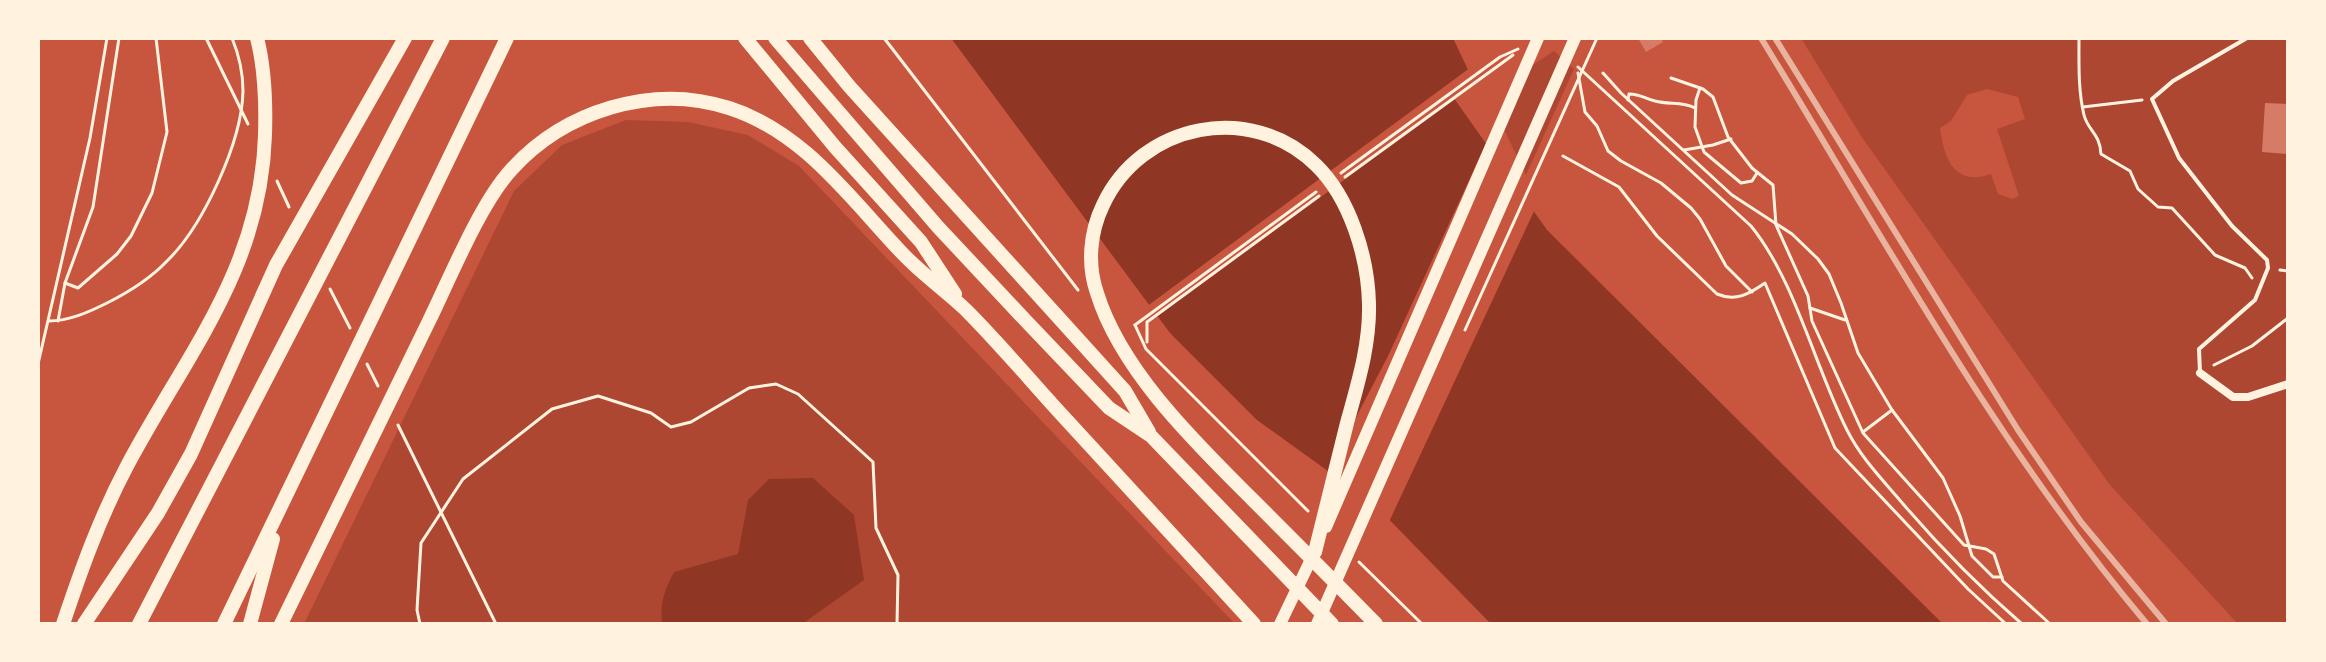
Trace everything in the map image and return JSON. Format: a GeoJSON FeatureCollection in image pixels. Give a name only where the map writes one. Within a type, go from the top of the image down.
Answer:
{"type":"FeatureCollection","features":[{"type":"Feature","properties":{"kind":"highway"},"geometry":{"type":"LineString","coordinates":[[63,624],[108,503],[222,300],[252,227],[263,176],[266,119],[263,69],[257,38]]}},
{"type":"Feature","properties":{"kind":"highway"},"geometry":{"type":"LineString","coordinates":[[84,624],[158,513],[191,454],[276,265],[405,38]]}},
{"type":"Feature","properties":{"kind":"highway"},"geometry":{"type":"LineString","coordinates":[[139,624],[443,38]]}},
{"type":"Feature","properties":{"kind":"highway"},"geometry":{"type":"LineString","coordinates":[[224,624],[507,38]]}},
{"type":"Feature","properties":{"kind":"highway"},"geometry":{"type":"LineString","coordinates":[[745,38],[835,147],[921,242],[965,309]]}},
{"type":"Feature","properties":{"kind":"highway"},"geometry":{"type":"LineString","coordinates":[[775,38],[938,227],[1037,333],[1109,408],[1151,436],[1332,624]]}},
{"type":"Feature","properties":{"kind":"highway"},"geometry":{"type":"LineString","coordinates":[[810,38],[849,86],[1125,391],[1151,436]]}},
{"type":"Feature","properties":{"kind":"highway"},"geometry":{"type":"LineString","coordinates":[[281,624],[491,199],[508,173],[531,150],[558,130],[622,104],[659,99],[696,100],[730,108],[760,121],[816,161],[906,258],[965,309],[1254,624]]}},
{"type":"Feature","properties":{"kind":"highway"},"geometry":{"type":"LineString","coordinates":[[1315,552],[1362,366],[1369,323],[1367,280],[1349,218],[1331,183],[1305,155],[1274,137],[1244,129],[1212,128],[1178,134],[1135,160],[1105,200],[1095,225],[1092,264],[1097,294],[1130,358],[1178,425],[1376,624]]}},
{"type":"Feature","properties":{"kind":"highway"},"geometry":{"type":"LineString","coordinates":[[250,624],[282,507]]}},
{"type":"Feature","properties":{"kind":"main road"},"geometry":{"type":"LineString","coordinates":[[1280,624],[1315,552],[1538,38]]}},
{"type":"Feature","properties":{"kind":"main road"},"geometry":{"type":"LineString","coordinates":[[1317,624],[1575,38]]}},
{"type":"Feature","properties":{"kind":"street"},"geometry":{"type":"LineString","coordinates":[[2200,373],[2233,397],[2248,397],[2288,384]]}},
{"type":"Feature","properties":{"kind":"lane"},"geometry":{"type":"LineString","coordinates":[[2200,373],[2199,349],[2255,300],[2268,268],[2267,260],[2232,226],[2179,158],[2152,99],[2173,81],[2247,38]]}},
{"type":"Feature","properties":{"kind":"path"},"geometry":{"type":"LineString","coordinates":[[38,364],[90,138],[107,38]]}},
{"type":"Feature","properties":{"kind":"path"},"geometry":{"type":"LineString","coordinates":[[58,321],[65,283],[93,207],[119,38]]}},
{"type":"Feature","properties":{"kind":"path"},"geometry":{"type":"LineString","coordinates":[[65,283],[78,288],[117,254],[131,236],[152,193],[167,132],[156,38]]}},
{"type":"Feature","properties":{"kind":"path"},"geometry":{"type":"LineString","coordinates":[[49,321],[88,312],[133,289],[168,260],[192,231],[212,193],[240,117],[242,74],[232,38]]}},
{"type":"Feature","properties":{"kind":"path"},"geometry":{"type":"LineString","coordinates":[[884,38],[1087,300]]}},
{"type":"Feature","properties":{"kind":"path"},"geometry":{"type":"LineString","coordinates":[[2079,38],[2084,119],[2100,140],[2101,154],[2130,171],[2138,189],[2158,207],[2172,208],[2215,255],[2245,268],[2259,288]]}},
{"type":"Feature","properties":{"kind":"path"},"geometry":{"type":"LineString","coordinates":[[1342,179],[1521,50],[1500,57]]}},
{"type":"Feature","properties":{"kind":"path"},"geometry":{"type":"LineString","coordinates":[[1569,61],[1577,71],[1588,119],[1597,126],[1608,151],[1661,183],[1691,208],[1726,266],[1752,292]]}},
{"type":"Feature","properties":{"kind":"path"},"geometry":{"type":"LineString","coordinates":[[1576,64],[1751,226],[1777,266],[1839,414],[1862,455],[1950,557],[2022,624]]}},
{"type":"Feature","properties":{"kind":"path"},"geometry":{"type":"LineString","coordinates":[[1603,73],[1628,100],[1732,195],[1792,234],[1818,259],[1829,274],[1858,353],[1892,410],[1943,478],[1975,560],[1993,577],[2002,577]]}},
{"type":"Feature","properties":{"kind":"path"},"geometry":{"type":"LineString","coordinates":[[1671,78],[1700,88],[1713,97],[1731,139],[1752,168],[1773,185],[1776,225],[1810,308],[1812,321],[1863,433],[1956,538],[1964,545],[1986,549],[1994,554],[2002,577],[2050,624]]}},
{"type":"Feature","properties":{"kind":"path"},"geometry":{"type":"LineString","coordinates":[[1700,88],[1695,108],[1695,127],[1702,148],[1713,163],[1727,169],[1741,183],[1752,181],[1758,172]]}},
{"type":"Feature","properties":{"kind":"path"},"geometry":{"type":"LineString","coordinates":[[1628,100],[1629,94],[1643,95],[1650,100],[1686,103],[1695,108]]}},
{"type":"Feature","properties":{"kind":"path"},"geometry":{"type":"LineString","coordinates":[[2083,107],[2152,99]]}},
{"type":"Feature","properties":{"kind":"path"},"geometry":{"type":"LineString","coordinates":[[1683,150],[1731,139]]}},
{"type":"Feature","properties":{"kind":"path"},"geometry":{"type":"LineString","coordinates":[[1563,156],[1619,187],[1657,236],[1717,294],[1736,298],[1765,283],[1835,448],[1968,589],[2006,624]]}},
{"type":"Feature","properties":{"kind":"path"},"geometry":{"type":"LineString","coordinates":[[1147,342],[1147,322],[1330,188]]}},
{"type":"Feature","properties":{"kind":"path"},"geometry":{"type":"LineString","coordinates":[[1810,308],[1847,320]]}},
{"type":"Feature","properties":{"kind":"path"},"geometry":{"type":"LineString","coordinates":[[2200,373],[2252,346],[2288,318]]}},
{"type":"Feature","properties":{"kind":"path"},"geometry":{"type":"LineString","coordinates":[[1123,322],[1135,325],[1146,349],[1311,514]]}},
{"type":"Feature","properties":{"kind":"path"},"geometry":{"type":"LineString","coordinates":[[420,624],[417,610],[421,543],[463,479],[552,409],[598,396],[651,413],[671,427],[691,422],[749,388],[776,384],[798,394],[873,462],[876,528],[898,575],[897,624]]}},
{"type":"Feature","properties":{"kind":"path"},"geometry":{"type":"LineString","coordinates":[[1863,433],[1892,410]]}},
{"type":"Feature","properties":{"kind":"path"},"geometry":{"type":"LineString","coordinates":[[1355,558],[1422,624]]}},
{"type":"Feature","properties":{"kind":"shaded area"},"geometry":{"type":"Polygon","coordinates":[[[951,38],[1453,38],[1470,74],[1451,94],[1547,230],[1943,624],[1491,624],[1375,505],[1257,420],[1170,333],[951,38]]]}},
{"type":"Feature","properties":{"kind":"shaded area"},"geometry":{"type":"Polygon","coordinates":[[[1801,38],[2288,38],[2288,624],[2238,624],[2110,485],[1861,136],[1801,38]],[[1987,89],[1967,95],[1951,121],[1940,128],[1944,150],[1953,167],[1968,177],[1991,174],[1998,194],[2012,199],[2019,196],[1997,129],[2025,119],[2018,97],[1987,89]]]}},
{"type":"Feature","properties":{"kind":"shaded area"},"geometry":{"type":"Polygon","coordinates":[[[1554,51],[1574,69],[1526,175],[1498,117],[1531,66],[1554,51]]]}},
{"type":"Feature","properties":{"kind":"shaded area"},"geometry":{"type":"Polygon","coordinates":[[[626,120],[688,122],[748,135],[799,166],[1235,624],[304,624],[514,191],[562,145],[626,120]]]}},
{"type":"Feature","properties":{"kind":"shaded area"},"geometry":{"type":"Polygon","coordinates":[[[813,478],[854,515],[864,580],[802,624],[662,624],[664,597],[674,572],[738,554],[748,500],[769,479],[813,478]]]}},
{"type":"Feature","properties":{"kind":"pier"},"geometry":{"type":"Polygon","coordinates":[[[1471,67],[1474,76],[1456,94],[1458,97],[1155,318],[1146,307],[1471,67]]]}},
{"type":"Feature","properties":{"kind":"pier"},"geometry":{"type":"Polygon","coordinates":[[[1488,139],[1536,207],[1388,524],[1372,508],[1326,475],[1388,356],[1488,139]]]}},
{"type":"Feature","properties":{"kind":"building"},"geometry":{"type":"Polygon","coordinates":[[[1638,38],[1661,38],[1663,42],[1646,52],[1638,38]]]}},
{"type":"Feature","properties":{"kind":"building"},"geometry":{"type":"Polygon","coordinates":[[[2265,103],[2288,104],[2287,154],[2262,152],[2265,103]]]}},
{"type":"Feature","properties":{"kind":"railway"},"geometry":{"type":"LineString","coordinates":[[1761,38],[1897,264],[1991,412],[2092,556],[2147,624]]}},
{"type":"Feature","properties":{"kind":"railway"},"geometry":{"type":"LineString","coordinates":[[1775,38],[2018,430],[2081,522],[2166,624]]}}]}
